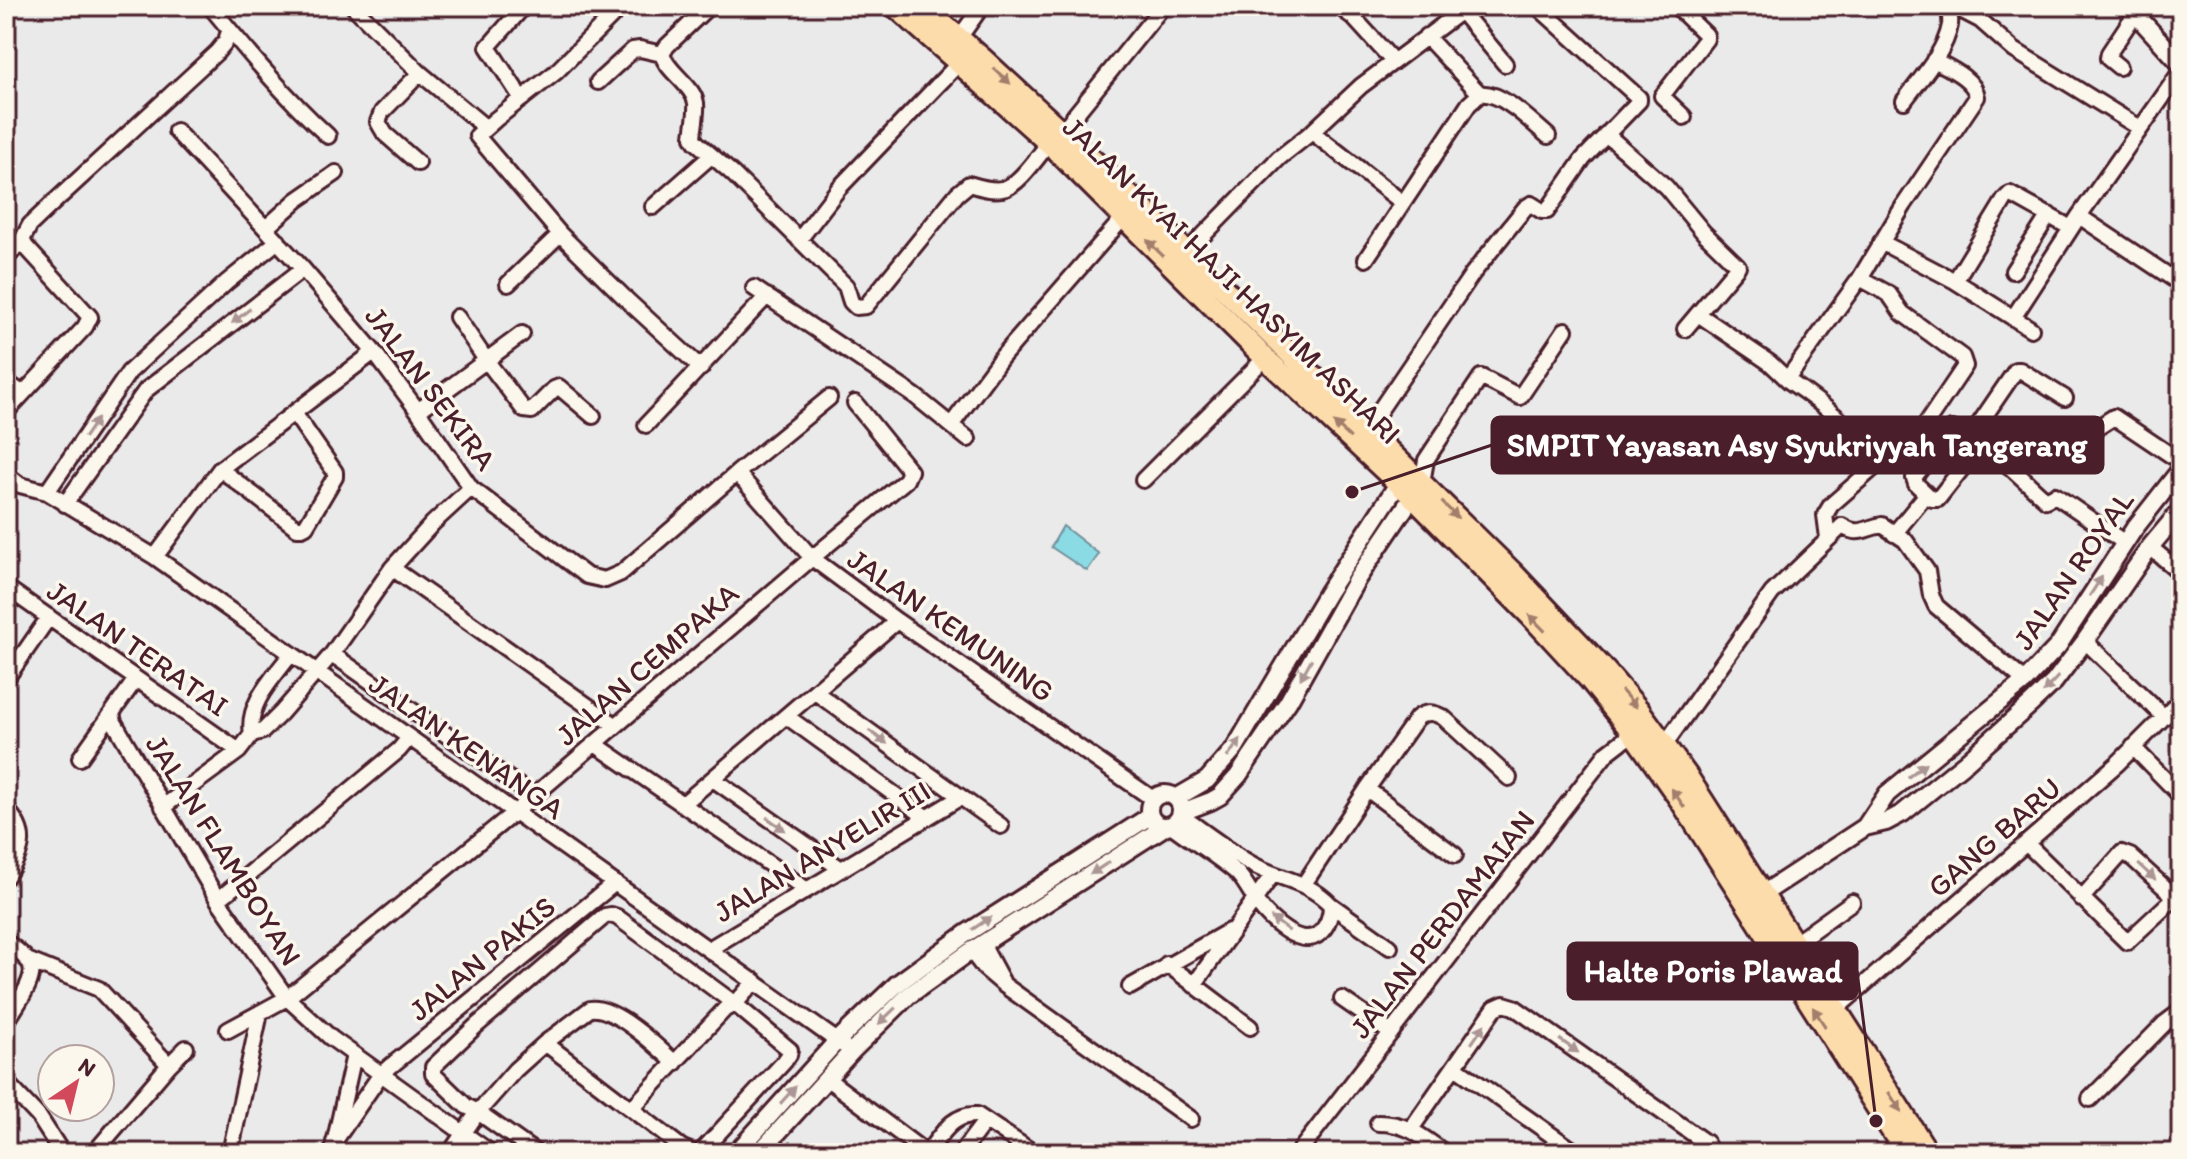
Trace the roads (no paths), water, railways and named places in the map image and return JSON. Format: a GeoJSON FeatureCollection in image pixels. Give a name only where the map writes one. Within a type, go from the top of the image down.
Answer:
{"type":"FeatureCollection","features":[{"type":"Feature","properties":{"kind":"main road","name":"JALAN KYAI HAJI HASYIM ASHARI"},"geometry":{"type":"LineString","coordinates":[[895,6],[955,51],[1186,253],[1367,429],[1413,479],[1590,680],[1756,899],[1795,943],[1836,1009],[1905,1147]]}},
{"type":"Feature","properties":{"kind":"main road","name":"JALAN KYAI HAJI HASYIM ASHARI"},"geometry":{"type":"LineString","coordinates":[[922,6],[955,51]]}},
{"type":"Feature","properties":{"kind":"main road","name":"JALAN KYAI HAJI HASYIM ASHARI"},"geometry":{"type":"LineString","coordinates":[[1055,137],[1124,217],[1265,358],[1413,479],[1545,606],[1601,666],[1665,744],[1905,1147],[1928,1153]]}},
{"type":"Feature","properties":{"kind":"street"},"geometry":{"type":"LineString","coordinates":[[210,6],[309,120],[328,136]]}},
{"type":"Feature","properties":{"kind":"street"},"geometry":{"type":"LineString","coordinates":[[353,6],[420,73],[486,128]]}},
{"type":"Feature","properties":{"kind":"street"},"geometry":{"type":"LineString","coordinates":[[522,99],[488,47],[524,6]]}},
{"type":"Feature","properties":{"kind":"street"},"geometry":{"type":"LineString","coordinates":[[622,6],[556,72],[486,128],[478,138],[560,234],[701,368]]}},
{"type":"Feature","properties":{"kind":"street"},"geometry":{"type":"LineString","coordinates":[[662,54],[709,6]]}},
{"type":"Feature","properties":{"kind":"street"},"geometry":{"type":"LineString","coordinates":[[799,240],[955,51],[982,6]]}},
{"type":"Feature","properties":{"kind":"street"},"geometry":{"type":"LineString","coordinates":[[662,54],[665,63],[696,102],[693,137],[846,286],[856,307],[866,306],[957,194],[969,184],[991,189],[1008,187],[1020,177],[1163,6]]}},
{"type":"Feature","properties":{"kind":"street"},"geometry":{"type":"LineString","coordinates":[[1338,6],[1353,17],[1393,61]]}},
{"type":"Feature","properties":{"kind":"street"},"geometry":{"type":"LineString","coordinates":[[1367,429],[1473,273],[1525,208],[1531,204],[1547,211],[1583,159],[1637,106],[1639,98],[1537,6]]}},
{"type":"Feature","properties":{"kind":"street"},"geometry":{"type":"LineString","coordinates":[[1676,6],[1706,35],[1662,96],[1684,117]]}},
{"type":"Feature","properties":{"kind":"street"},"geometry":{"type":"LineString","coordinates":[[1904,101],[1934,60],[1950,25],[1951,6],[1980,20],[2014,50],[2140,128]]}},
{"type":"Feature","properties":{"kind":"street"},"geometry":{"type":"LineString","coordinates":[[1186,253],[1279,158],[1361,86],[1464,8],[1505,64]]}},
{"type":"Feature","properties":{"kind":"street"},"geometry":{"type":"LineString","coordinates":[[2119,67],[2108,56],[2132,10],[2181,64]]}},
{"type":"Feature","properties":{"kind":"street"},"geometry":{"type":"LineString","coordinates":[[6,252],[10,254],[30,225],[217,52],[229,31]]}},
{"type":"Feature","properties":{"kind":"street"},"geometry":{"type":"LineString","coordinates":[[1426,36],[1480,94]]}},
{"type":"Feature","properties":{"kind":"street"},"geometry":{"type":"LineString","coordinates":[[598,82],[633,50],[662,54]]}},
{"type":"Feature","properties":{"kind":"street"},"geometry":{"type":"LineString","coordinates":[[1788,380],[1860,278],[1904,205],[1977,97],[1974,86],[1934,60]]}},
{"type":"Feature","properties":{"kind":"street"},"geometry":{"type":"LineString","coordinates":[[2013,318],[2075,222],[2181,71]]}},
{"type":"Feature","properties":{"kind":"street"},"geometry":{"type":"LineString","coordinates":[[418,163],[385,134],[378,122],[382,112],[420,73]]}},
{"type":"Feature","properties":{"kind":"street"},"geometry":{"type":"LineString","coordinates":[[1366,259],[1469,104],[1480,94],[1492,94],[1503,99],[1548,136]]}},
{"type":"Feature","properties":{"kind":"street","name":"JALAN SEKIRA"},"geometry":{"type":"LineString","coordinates":[[176,131],[278,241],[374,352],[471,488],[587,576],[605,580],[621,573],[829,398]]}},
{"type":"Feature","properties":{"kind":"street"},"geometry":{"type":"LineString","coordinates":[[1312,132],[1403,203]]}},
{"type":"Feature","properties":{"kind":"street"},"geometry":{"type":"LineString","coordinates":[[1606,134],[1666,187],[1704,233],[1738,265],[1685,329]]}},
{"type":"Feature","properties":{"kind":"street"},"geometry":{"type":"LineString","coordinates":[[653,207],[711,156]]}},
{"type":"Feature","properties":{"kind":"street"},"geometry":{"type":"LineString","coordinates":[[266,228],[297,200],[336,173]]}},
{"type":"Feature","properties":{"kind":"street"},"geometry":{"type":"LineString","coordinates":[[1955,281],[2012,194],[2049,215],[2075,222],[2181,284]]}},
{"type":"Feature","properties":{"kind":"street"},"geometry":{"type":"LineString","coordinates":[[2013,271],[2049,215]]}},
{"type":"Feature","properties":{"kind":"street"},"geometry":{"type":"LineString","coordinates":[[952,424],[1001,358],[1124,217]]}},
{"type":"Feature","properties":{"kind":"street"},"geometry":{"type":"LineString","coordinates":[[508,284],[560,234]]}},
{"type":"Feature","properties":{"kind":"street"},"geometry":{"type":"LineString","coordinates":[[6,412],[85,327],[90,317],[22,240]]}},
{"type":"Feature","properties":{"kind":"street"},"geometry":{"type":"LineString","coordinates":[[47,492],[129,372],[227,282],[278,241]]}},
{"type":"Feature","properties":{"kind":"street"},"geometry":{"type":"LineString","coordinates":[[1881,242],[1955,281],[2031,329]]}},
{"type":"Feature","properties":{"kind":"street"},"geometry":{"type":"LineString","coordinates":[[65,504],[146,390],[303,269]]}},
{"type":"Feature","properties":{"kind":"street"},"geometry":{"type":"LineString","coordinates":[[1828,538],[1825,515],[1831,505],[1890,455],[1901,461],[1965,366],[1962,357],[1902,313],[1889,294],[1860,278]]}},
{"type":"Feature","properties":{"kind":"street"},"geometry":{"type":"LineString","coordinates":[[646,425],[701,368],[760,292],[915,396],[968,439]]}},
{"type":"Feature","properties":{"kind":"street"},"geometry":{"type":"LineString","coordinates":[[1698,314],[1770,363],[1825,406],[1866,445],[1878,464]]}},
{"type":"Feature","properties":{"kind":"street"},"geometry":{"type":"LineString","coordinates":[[457,317],[486,360],[527,411],[532,411],[559,387],[593,416]]}},
{"type":"Feature","properties":{"kind":"street"},"geometry":{"type":"LineString","coordinates":[[759,1153],[826,1078],[908,996],[1175,816],[1235,748],[1327,593],[1413,479],[1481,377],[1520,397],[1565,330]]}},
{"type":"Feature","properties":{"kind":"street"},"geometry":{"type":"LineString","coordinates":[[418,411],[522,334]]}},
{"type":"Feature","properties":{"kind":"street"},"geometry":{"type":"LineString","coordinates":[[155,557],[220,469],[374,352]]}},
{"type":"Feature","properties":{"kind":"street"},"geometry":{"type":"LineString","coordinates":[[1143,480],[1265,358]]}},
{"type":"Feature","properties":{"kind":"street"},"geometry":{"type":"LineString","coordinates":[[2065,398],[2016,370],[1976,440],[1941,497],[1936,500],[1926,495],[1914,481],[1952,429],[1976,440],[2046,500],[2055,495],[2125,543]]}},
{"type":"Feature","properties":{"kind":"street"},"geometry":{"type":"LineString","coordinates":[[129,372],[146,390]]}},
{"type":"Feature","properties":{"kind":"street"},"geometry":{"type":"LineString","coordinates":[[6,382],[22,393]]}},
{"type":"Feature","properties":{"kind":"street","name":"JALAN CEMPAKA"},"geometry":{"type":"LineString","coordinates":[[228,1030],[287,998],[515,812],[906,480],[910,474],[855,403]]}},
{"type":"Feature","properties":{"kind":"street"},"geometry":{"type":"LineString","coordinates":[[220,469],[297,528],[306,526],[335,472],[294,413]]}},
{"type":"Feature","properties":{"kind":"street"},"geometry":{"type":"LineString","coordinates":[[2092,431],[2114,417],[2181,462]]}},
{"type":"Feature","properties":{"kind":"street","name":"JALAN ROYAL"},"geometry":{"type":"LineString","coordinates":[[1865,827],[1887,794],[2025,681],[2058,646],[2125,543],[2181,469]]}},
{"type":"Feature","properties":{"kind":"street","name":"JALAN KEMUNING"},"geometry":{"type":"LineString","coordinates":[[737,473],[812,558],[1151,808]]}},
{"type":"Feature","properties":{"kind":"street","name":"JALAN KENANGA"},"geometry":{"type":"LineString","coordinates":[[6,474],[20,485],[47,492],[155,557],[852,1051]]}},
{"type":"Feature","properties":{"kind":"street"},"geometry":{"type":"LineString","coordinates":[[1151,808],[1156,824],[1220,796],[1238,776],[1288,702],[1413,479]]}},
{"type":"Feature","properties":{"kind":"street"},"geometry":{"type":"LineString","coordinates":[[163,807],[239,751],[252,734],[263,731],[318,672],[392,568],[433,523],[471,488]]}},
{"type":"Feature","properties":{"kind":"street"},"geometry":{"type":"LineString","coordinates":[[1894,534],[1926,495]]}},
{"type":"Feature","properties":{"kind":"street","name":"JALAN ROYAL"},"geometry":{"type":"LineString","coordinates":[[1756,899],[1865,827],[1886,822],[1903,813],[1966,762],[2054,682],[2150,547],[2181,510]]}},
{"type":"Feature","properties":{"kind":"street"},"geometry":{"type":"LineString","coordinates":[[1665,744],[1772,593],[1842,526],[1855,533],[1882,525],[1905,540],[1927,571],[1936,606],[2025,681]]}},
{"type":"Feature","properties":{"kind":"street"},"geometry":{"type":"LineString","coordinates":[[2150,547],[2181,573]]}},
{"type":"Feature","properties":{"kind":"street"},"geometry":{"type":"LineString","coordinates":[[392,568],[615,725]]}},
{"type":"Feature","properties":{"kind":"street","name":"JALAN TERATAI"},"geometry":{"type":"LineString","coordinates":[[7,588],[239,751]]}},
{"type":"Feature","properties":{"kind":"street"},"geometry":{"type":"LineString","coordinates":[[1327,593],[1344,601]]}},
{"type":"Feature","properties":{"kind":"street"},"geometry":{"type":"LineString","coordinates":[[6,679],[49,617]]}},
{"type":"Feature","properties":{"kind":"street"},"geometry":{"type":"LineString","coordinates":[[683,804],[897,621]]}},
{"type":"Feature","properties":{"kind":"street"},"geometry":{"type":"LineString","coordinates":[[2085,641],[2163,716]]}},
{"type":"Feature","properties":{"kind":"street"},"geometry":{"type":"LineString","coordinates":[[252,734],[249,722],[254,709],[291,654]]}},
{"type":"Feature","properties":{"kind":"street"},"geometry":{"type":"LineString","coordinates":[[332,654],[533,796]]}},
{"type":"Feature","properties":{"kind":"street"},"geometry":{"type":"LineString","coordinates":[[80,758],[136,679]]}},
{"type":"Feature","properties":{"kind":"street"},"geometry":{"type":"LineString","coordinates":[[815,692],[1001,826]]}},
{"type":"Feature","properties":{"kind":"street","name":"GANG BARU"},"geometry":{"type":"LineString","coordinates":[[1836,1009],[2117,764],[2181,700]]}},
{"type":"Feature","properties":{"kind":"street"},"geometry":{"type":"LineString","coordinates":[[1304,884],[1417,718],[1429,713],[1438,714],[1509,778]]}},
{"type":"Feature","properties":{"kind":"street","name":"JALAN FLAMBOYAN"},"geometry":{"type":"LineString","coordinates":[[112,714],[218,900],[287,998],[331,1038],[491,1153]]}},
{"type":"Feature","properties":{"kind":"street"},"geometry":{"type":"LineString","coordinates":[[786,716],[927,818]]}},
{"type":"Feature","properties":{"kind":"street","name":"JALAN PERDAMAIAN"},"geometry":{"type":"LineString","coordinates":[[1298,1153],[1607,753],[1633,733]]}},
{"type":"Feature","properties":{"kind":"street"},"geometry":{"type":"LineString","coordinates":[[218,900],[399,750],[409,738]]}},
{"type":"Feature","properties":{"kind":"street"},"geometry":{"type":"LineString","coordinates":[[595,744],[807,890]]}},
{"type":"Feature","properties":{"kind":"street"},"geometry":{"type":"LineString","coordinates":[[2133,747],[2181,796]]}},
{"type":"Feature","properties":{"kind":"street"},"geometry":{"type":"LineString","coordinates":[[713,779],[841,869]]}},
{"type":"Feature","properties":{"kind":"street"},"geometry":{"type":"LineString","coordinates":[[1367,789],[1455,855]]}},
{"type":"Feature","properties":{"kind":"street"},"geometry":{"type":"LineString","coordinates":[[736,1153],[837,1041],[897,984],[941,950],[1151,808],[1164,794],[1175,816],[1239,875],[1274,921],[1302,939],[1311,938],[1321,932],[1331,916],[1331,905]]}},
{"type":"Feature","properties":{"kind":"street","name":"JALAN ANYELIR III"},"geometry":{"type":"LineString","coordinates":[[709,949],[961,797]]}},
{"type":"Feature","properties":{"kind":"street"},"geometry":{"type":"LineString","coordinates":[[6,809],[21,830],[23,841],[20,853],[6,877]]}},
{"type":"Feature","properties":{"kind":"street"},"geometry":{"type":"LineString","coordinates":[[1175,816],[1248,863],[1304,884],[1390,947]]}},
{"type":"Feature","properties":{"kind":"street"},"geometry":{"type":"LineString","coordinates":[[2027,844],[2081,899],[2127,942],[2178,894],[2122,853],[2081,899]]}},
{"type":"Feature","properties":{"kind":"street"},"geometry":{"type":"LineString","coordinates":[[1194,985],[1273,874]]}},
{"type":"Feature","properties":{"kind":"street","name":"JALAN PAKIS"},"geometry":{"type":"LineString","coordinates":[[333,1148],[381,1074],[615,883]]}},
{"type":"Feature","properties":{"kind":"street"},"geometry":{"type":"LineString","coordinates":[[1795,943],[1852,902]]}},
{"type":"Feature","properties":{"kind":"street"},"geometry":{"type":"LineString","coordinates":[[536,1153],[466,1106],[441,1084],[432,1071],[438,1060],[476,1026],[605,916],[611,915],[790,1050],[789,1055],[700,1153]]}},
{"type":"Feature","properties":{"kind":"street"},"geometry":{"type":"LineString","coordinates":[[1130,987],[1233,929]]}},
{"type":"Feature","properties":{"kind":"street"},"geometry":{"type":"LineString","coordinates":[[6,942],[27,960],[99,989],[169,1065]]}},
{"type":"Feature","properties":{"kind":"street"},"geometry":{"type":"LineString","coordinates":[[977,947],[1004,985],[1191,1119]]}},
{"type":"Feature","properties":{"kind":"street"},"geometry":{"type":"LineString","coordinates":[[6,1023],[31,980],[33,971],[27,960]]}},
{"type":"Feature","properties":{"kind":"street"},"geometry":{"type":"LineString","coordinates":[[1167,964],[1250,1027]]}},
{"type":"Feature","properties":{"kind":"street"},"geometry":{"type":"LineString","coordinates":[[632,1108],[751,979]]}},
{"type":"Feature","properties":{"kind":"street"},"geometry":{"type":"LineString","coordinates":[[1342,999],[1391,1033]]}},
{"type":"Feature","properties":{"kind":"street"},"geometry":{"type":"LineString","coordinates":[[1411,1129],[1495,1008],[1504,1004],[1514,1007],[1706,1143],[1711,1153]]}},
{"type":"Feature","properties":{"kind":"street"},"geometry":{"type":"LineString","coordinates":[[462,1008],[476,1026]]}},
{"type":"Feature","properties":{"kind":"street"},"geometry":{"type":"LineString","coordinates":[[450,1153],[478,1112],[515,1070],[590,1009],[609,1012],[656,1045],[675,1063]]}},
{"type":"Feature","properties":{"kind":"street"},"geometry":{"type":"LineString","coordinates":[[2090,1099],[2165,1023],[2181,1011]]}},
{"type":"Feature","properties":{"kind":"street"},"geometry":{"type":"LineString","coordinates":[[230,1153],[260,1013]]}},
{"type":"Feature","properties":{"kind":"street"},"geometry":{"type":"LineString","coordinates":[[545,1043],[687,1151]]}},
{"type":"Feature","properties":{"kind":"street"},"geometry":{"type":"LineString","coordinates":[[94,1153],[169,1065],[180,1047]]}},
{"type":"Feature","properties":{"kind":"street"},"geometry":{"type":"LineString","coordinates":[[333,1148],[354,1055]]}},
{"type":"Feature","properties":{"kind":"street"},"geometry":{"type":"LineString","coordinates":[[1455,1067],[1577,1153]]}},
{"type":"Feature","properties":{"kind":"street"},"geometry":{"type":"LineString","coordinates":[[826,1078],[927,1153],[953,1121],[961,1116],[977,1115],[1034,1153]]}},
{"type":"Feature","properties":{"kind":"street"},"geometry":{"type":"LineString","coordinates":[[6,1082],[39,1117],[62,1153]]}},
{"type":"Feature","properties":{"kind":"street"},"geometry":{"type":"LineString","coordinates":[[961,1153],[985,1121]]}},
{"type":"Feature","properties":{"kind":"street"},"geometry":{"type":"LineString","coordinates":[[1378,1123],[1395,1123],[1411,1129],[1445,1153]]}},
{"type":"Feature","properties":{"kind":"water"},"geometry":{"type":"Polygon","coordinates":[[[1063,526],[1099,554],[1087,571],[1051,547],[1063,526]]]}},
{"type":"Feature","properties":{"kind":"place","name":"SMPIT Yayasan Asy Syukriyyah Tangerang"},"geometry":{"type":"Point","coordinates":[1352,492]}},
{"type":"Feature","properties":{"kind":"place","name":"Halte Poris Plawad"},"geometry":{"type":"Point","coordinates":[1876,1121]}}]}
